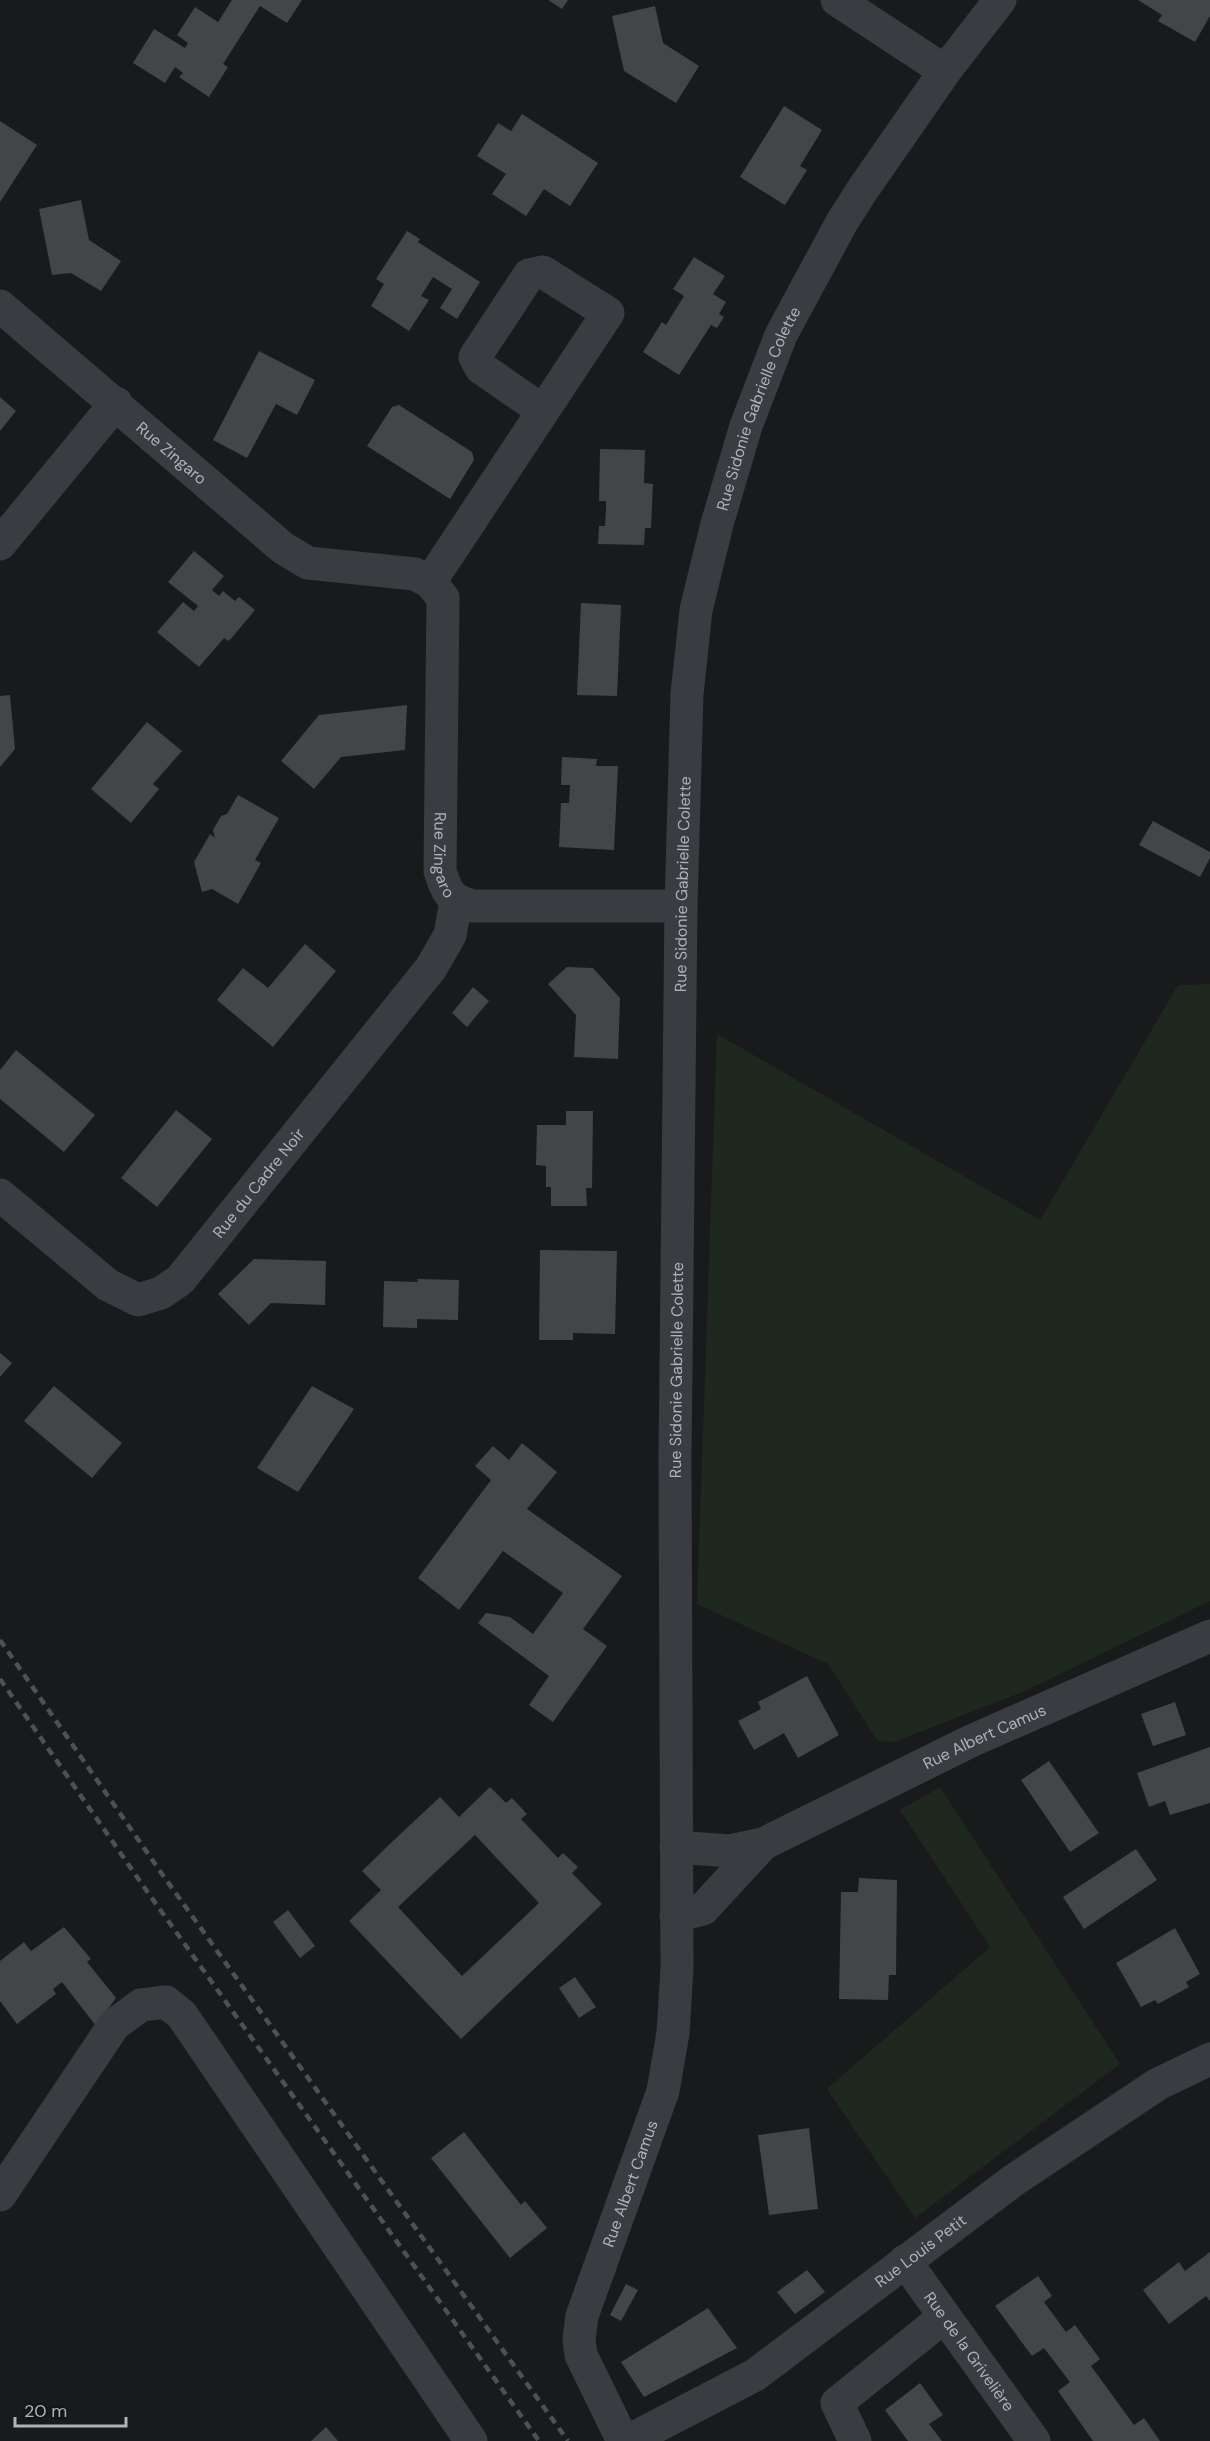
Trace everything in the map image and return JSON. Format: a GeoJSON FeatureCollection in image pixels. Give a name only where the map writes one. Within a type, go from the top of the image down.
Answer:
{"type":"FeatureCollection","features":[{"type":"Feature","properties":{"kind":"street"},"geometry":{"type":"LineString","coordinates":[[837,0],[945,71]]}},
{"type":"Feature","properties":{"kind":"street","name":"Rue Sidonie Gabrielle Colette"},"geometry":{"type":"LineString","coordinates":[[676,1847],[675,1458],[681,906],[687,694],[696,610],[717,524],[746,426],[781,335],[842,222],[945,71],[1000,0]]}},
{"type":"Feature","properties":{"kind":"street","name":"Rue Zingaro"},"geometry":{"type":"LineString","coordinates":[[0,306],[283,548],[308,563],[415,574],[430,582],[443,598],[440,871],[445,888],[456,901],[473,906],[681,906]]}},
{"type":"Feature","properties":{"kind":"street"},"geometry":{"type":"LineString","coordinates":[[0,544],[116,403]]}},
{"type":"Feature","properties":{"kind":"street"},"geometry":{"type":"LineString","coordinates":[[430,582],[543,411]]}},
{"type":"Feature","properties":{"kind":"street","name":"Rue du Cadre Noir"},"geometry":{"type":"LineString","coordinates":[[0,1195],[108,1285],[138,1300],[161,1293],[180,1280],[431,968],[450,935],[456,901]]}},
{"type":"Feature","properties":{"kind":"street","name":"Rue Albert Camus"},"geometry":{"type":"LineString","coordinates":[[623,2441],[581,2355],[579,2339],[582,2316],[663,2091],[673,2032],[676,1968],[676,1847],[730,1851],[763,1844],[971,1741],[1210,1636]]}},
{"type":"Feature","properties":{"kind":"street","name":"Rue Albert Camus"},"geometry":{"type":"LineString","coordinates":[[676,1916],[703,1909],[763,1844]]}},
{"type":"Feature","properties":{"kind":"street"},"geometry":{"type":"LineString","coordinates":[[0,2195],[114,2025],[141,2005],[166,2002],[182,2015],[471,2441]]}},
{"type":"Feature","properties":{"kind":"street","name":"Rue Louis Petit"},"geometry":{"type":"LineString","coordinates":[[628,2441],[755,2375],[1014,2180],[1149,2091],[1210,2059]]}},
{"type":"Feature","properties":{"kind":"street","name":"Rue de la Grivelière"},"geometry":{"type":"LineString","coordinates":[[905,2261],[1034,2441]]}},
{"type":"Feature","properties":{"kind":"street"},"geometry":{"type":"LineString","coordinates":[[855,2441],[837,2403],[944,2317]]}},
{"type":"Feature","properties":{"kind":"shaded area"},"geometry":{"type":"Polygon","coordinates":[[[1210,984],[1210,1601],[1025,1691],[894,1742],[878,1741],[828,1664],[697,1604],[717,1034],[1040,1220],[1178,985],[1210,984]]]}},
{"type":"Feature","properties":{"kind":"shaded area"},"geometry":{"type":"Polygon","coordinates":[[[940,1787],[1120,2064],[915,2218],[827,2089],[990,1947],[900,1810],[940,1787]]]}},
{"type":"Feature","properties":{"kind":"building"},"geometry":{"type":"Polygon","coordinates":[[[232,0],[302,0],[287,23],[260,6],[223,64],[228,67],[209,97],[179,77],[183,73],[175,67],[165,83],[133,63],[154,29],[185,48],[188,43],[177,35],[195,7],[218,22],[232,0]]]}},
{"type":"Feature","properties":{"kind":"building"},"geometry":{"type":"Polygon","coordinates":[[[548,0],[568,0],[562,9],[548,0]]]}},
{"type":"Feature","properties":{"kind":"building"},"geometry":{"type":"Polygon","coordinates":[[[1138,0],[1210,0],[1210,16],[1195,42],[1158,21],[1162,15],[1138,0]]]}},
{"type":"Feature","properties":{"kind":"building"},"geometry":{"type":"Polygon","coordinates":[[[655,6],[663,43],[699,66],[676,103],[624,71],[612,16],[655,6]]]}},
{"type":"Feature","properties":{"kind":"building"},"geometry":{"type":"Polygon","coordinates":[[[784,106],[822,130],[800,166],[807,170],[785,205],[740,177],[784,106]]]}},
{"type":"Feature","properties":{"kind":"building"},"geometry":{"type":"Polygon","coordinates":[[[522,114],[598,163],[570,206],[544,189],[526,216],[492,194],[506,174],[477,156],[498,123],[511,131],[522,114]]]}},
{"type":"Feature","properties":{"kind":"building"},"geometry":{"type":"Polygon","coordinates":[[[0,121],[37,145],[0,202],[0,121]]]}},
{"type":"Feature","properties":{"kind":"building"},"geometry":{"type":"Polygon","coordinates":[[[81,200],[89,240],[121,261],[101,291],[71,273],[52,275],[39,209],[81,200]]]}},
{"type":"Feature","properties":{"kind":"building"},"geometry":{"type":"Polygon","coordinates":[[[407,231],[420,239],[418,242],[480,282],[457,319],[440,308],[452,289],[433,277],[421,296],[429,300],[409,331],[371,306],[384,284],[376,279],[407,231]]]}},
{"type":"Feature","properties":{"kind":"building"},"geometry":{"type":"Polygon","coordinates":[[[694,257],[725,276],[713,294],[726,302],[719,314],[724,317],[717,328],[711,325],[679,375],[643,352],[662,322],[666,325],[684,296],[673,289],[694,257]]]}},
{"type":"Feature","properties":{"kind":"building"},"geometry":{"type":"Polygon","coordinates":[[[259,351],[315,380],[297,415],[276,404],[247,458],[213,440],[259,351]]]}},
{"type":"Feature","properties":{"kind":"building"},"geometry":{"type":"Polygon","coordinates":[[[0,397],[16,411],[0,431],[0,397]]]}},
{"type":"Feature","properties":{"kind":"building"},"geometry":{"type":"Polygon","coordinates":[[[399,405],[472,452],[474,460],[450,499],[367,446],[392,407],[399,405]]]}},
{"type":"Feature","properties":{"kind":"building"},"geometry":{"type":"Polygon","coordinates":[[[600,449],[645,450],[644,483],[653,484],[651,528],[645,528],[644,545],[598,544],[599,526],[605,526],[606,509],[606,501],[599,501],[600,449]]]}},
{"type":"Feature","properties":{"kind":"building"},"geometry":{"type":"Polygon","coordinates":[[[194,551],[224,576],[212,590],[219,596],[223,591],[235,601],[239,597],[255,610],[229,641],[224,638],[199,667],[157,632],[183,602],[194,611],[198,606],[168,582],[194,551]]]}},
{"type":"Feature","properties":{"kind":"building"},"geometry":{"type":"Polygon","coordinates":[[[581,603],[621,605],[617,696],[577,695],[581,603]]]}},
{"type":"Feature","properties":{"kind":"building"},"geometry":{"type":"Polygon","coordinates":[[[10,695],[15,749],[0,767],[0,696],[10,695]]]}},
{"type":"Feature","properties":{"kind":"building"},"geometry":{"type":"Polygon","coordinates":[[[407,705],[405,750],[341,757],[314,789],[281,761],[319,715],[407,705]]]}},
{"type":"Feature","properties":{"kind":"building"},"geometry":{"type":"Polygon","coordinates":[[[147,722],[182,751],[153,784],[159,789],[131,823],[91,789],[147,722]]]}},
{"type":"Feature","properties":{"kind":"building"},"geometry":{"type":"Polygon","coordinates":[[[562,757],[597,759],[596,766],[618,766],[614,850],[559,847],[561,803],[569,803],[570,785],[561,785],[562,757]]]}},
{"type":"Feature","properties":{"kind":"building"},"geometry":{"type":"Polygon","coordinates":[[[238,795],[279,818],[255,860],[261,863],[238,904],[212,889],[202,892],[194,862],[210,834],[215,838],[213,830],[221,816],[227,814],[238,795]]]}},
{"type":"Feature","properties":{"kind":"building"},"geometry":{"type":"Polygon","coordinates":[[[1153,821],[1210,852],[1210,858],[1200,877],[1139,845],[1153,821]]]}},
{"type":"Feature","properties":{"kind":"building"},"geometry":{"type":"Polygon","coordinates":[[[305,944],[336,971],[273,1047],[217,1000],[243,968],[268,988],[305,944]]]}},
{"type":"Feature","properties":{"kind":"building"},"geometry":{"type":"Polygon","coordinates":[[[567,967],[593,968],[620,998],[618,1059],[574,1057],[576,1015],[548,984],[567,967]]]}},
{"type":"Feature","properties":{"kind":"building"},"geometry":{"type":"Polygon","coordinates":[[[473,987],[489,1001],[467,1027],[452,1013],[473,987]]]}},
{"type":"Feature","properties":{"kind":"building"},"geometry":{"type":"Polygon","coordinates":[[[16,1050],[95,1115],[64,1152],[0,1099],[0,1070],[16,1050]]]}},
{"type":"Feature","properties":{"kind":"building"},"geometry":{"type":"Polygon","coordinates":[[[176,1110],[212,1139],[157,1207],[121,1178],[176,1110]]]}},
{"type":"Feature","properties":{"kind":"building"},"geometry":{"type":"Polygon","coordinates":[[[566,1111],[593,1111],[592,1188],[586,1188],[587,1206],[551,1206],[551,1187],[546,1187],[546,1166],[536,1165],[537,1125],[566,1125],[566,1111]]]}},
{"type":"Feature","properties":{"kind":"building"},"geometry":{"type":"Polygon","coordinates":[[[540,1250],[617,1251],[615,1334],[573,1333],[573,1340],[539,1340],[540,1250]]]}},
{"type":"Feature","properties":{"kind":"building"},"geometry":{"type":"Polygon","coordinates":[[[254,1259],[326,1261],[325,1305],[271,1303],[249,1325],[218,1294],[254,1259]]]}},
{"type":"Feature","properties":{"kind":"building"},"geometry":{"type":"Polygon","coordinates":[[[417,1279],[459,1280],[458,1320],[417,1319],[417,1328],[383,1327],[384,1281],[418,1282],[417,1279]]]}},
{"type":"Feature","properties":{"kind":"building"},"geometry":{"type":"Polygon","coordinates":[[[0,1353],[12,1363],[0,1377],[0,1353]]]}},
{"type":"Feature","properties":{"kind":"building"},"geometry":{"type":"Polygon","coordinates":[[[54,1386],[122,1443],[92,1478],[24,1421],[54,1386]]]}},
{"type":"Feature","properties":{"kind":"building"},"geometry":{"type":"Polygon","coordinates":[[[312,1386],[354,1409],[298,1492],[257,1468],[312,1386]]]}},
{"type":"Feature","properties":{"kind":"building"},"geometry":{"type":"Polygon","coordinates":[[[522,1443],[557,1472],[527,1509],[622,1576],[583,1629],[607,1646],[553,1722],[529,1705],[549,1676],[478,1623],[486,1613],[510,1617],[533,1634],[563,1593],[503,1551],[459,1610],[418,1578],[491,1480],[475,1466],[493,1446],[509,1460],[522,1443]]]}},
{"type":"Feature","properties":{"kind":"building"},"geometry":{"type":"Polygon","coordinates":[[[807,1676],[839,1735],[798,1758],[784,1733],[754,1750],[738,1721],[761,1709],[758,1702],[807,1676]]]}},
{"type":"Feature","properties":{"kind":"building"},"geometry":{"type":"Polygon","coordinates":[[[1175,1702],[1186,1735],[1153,1746],[1141,1714],[1175,1702]]]}},
{"type":"Feature","properties":{"kind":"building"},"geometry":{"type":"Polygon","coordinates":[[[1210,1747],[1210,1803],[1170,1815],[1165,1801],[1149,1807],[1137,1773],[1210,1747]]]}},
{"type":"Feature","properties":{"kind":"building"},"geometry":{"type":"Polygon","coordinates":[[[1049,1761],[1099,1833],[1070,1852],[1021,1780],[1049,1761]]]}},
{"type":"Feature","properties":{"kind":"building"},"geometry":{"type":"Polygon","coordinates":[[[490,1787],[506,1803],[512,1798],[527,1814],[521,1819],[558,1858],[563,1853],[578,1867],[572,1873],[602,1904],[461,2039],[349,1921],[381,1890],[362,1871],[394,1840],[440,1797],[459,1817],[490,1787]],[[475,1835],[398,1907],[462,1976],[539,1903],[475,1835]]]}},
{"type":"Feature","properties":{"kind":"building"},"geometry":{"type":"Polygon","coordinates":[[[1136,1849],[1157,1880],[1084,1929],[1063,1897],[1136,1849]]]}},
{"type":"Feature","properties":{"kind":"building"},"geometry":{"type":"Polygon","coordinates":[[[859,1878],[897,1880],[896,1975],[889,1975],[888,2000],[839,1999],[841,1892],[858,1892],[859,1878]]]}},
{"type":"Feature","properties":{"kind":"building"},"geometry":{"type":"Polygon","coordinates":[[[288,1910],[315,1946],[300,1958],[273,1922],[288,1910]]]}},
{"type":"Feature","properties":{"kind":"building"},"geometry":{"type":"Polygon","coordinates":[[[64,1927],[91,1959],[87,1962],[116,1998],[96,2026],[62,1982],[53,1989],[56,1994],[17,2024],[0,2001],[0,1961],[24,1942],[31,1951],[64,1927]]]}},
{"type":"Feature","properties":{"kind":"building"},"geometry":{"type":"Polygon","coordinates":[[[1175,1928],[1200,1974],[1186,1982],[1189,1987],[1158,2004],[1155,2000],[1141,2007],[1116,1963],[1175,1928]]]}},
{"type":"Feature","properties":{"kind":"building"},"geometry":{"type":"Polygon","coordinates":[[[575,1977],[596,2007],[579,2018],[559,1988],[575,1977]]]}},
{"type":"Feature","properties":{"kind":"building"},"geometry":{"type":"Polygon","coordinates":[[[809,2128],[818,2209],[769,2215],[758,2135],[809,2128]]]}},
{"type":"Feature","properties":{"kind":"building"},"geometry":{"type":"Polygon","coordinates":[[[464,2132],[521,2205],[525,2201],[547,2228],[510,2258],[431,2158],[464,2132]]]}},
{"type":"Feature","properties":{"kind":"building"},"geometry":{"type":"Polygon","coordinates":[[[1210,2252],[1210,2301],[1206,2296],[1169,2324],[1143,2290],[1179,2262],[1185,2271],[1210,2252]]]}},
{"type":"Feature","properties":{"kind":"building"},"geometry":{"type":"Polygon","coordinates":[[[807,2270],[825,2292],[795,2314],[777,2292],[807,2270]]]}},
{"type":"Feature","properties":{"kind":"building"},"geometry":{"type":"Polygon","coordinates":[[[1038,2276],[1052,2296],[1044,2302],[1066,2332],[1075,2325],[1100,2359],[1091,2366],[1134,2425],[1144,2418],[1160,2441],[1093,2441],[1058,2391],[1070,2382],[1044,2348],[1032,2356],[995,2306],[1038,2276]]]}},
{"type":"Feature","properties":{"kind":"building"},"geometry":{"type":"Polygon","coordinates":[[[626,2284],[638,2290],[621,2321],[610,2315],[626,2284]]]}},
{"type":"Feature","properties":{"kind":"building"},"geometry":{"type":"Polygon","coordinates":[[[708,2308],[737,2348],[644,2397],[621,2362],[708,2308]]]}},
{"type":"Feature","properties":{"kind":"building"},"geometry":{"type":"Polygon","coordinates":[[[920,2383],[943,2415],[929,2424],[942,2441],[908,2441],[885,2410],[920,2383]]]}},
{"type":"Feature","properties":{"kind":"building"},"geometry":{"type":"Polygon","coordinates":[[[326,2427],[338,2441],[311,2441],[326,2427]]]}},
{"type":"Feature","properties":{"kind":"railway"},"geometry":{"type":"LineString","coordinates":[[0,1640],[162,1874],[568,2441]]}},
{"type":"Feature","properties":{"kind":"railway"},"geometry":{"type":"LineString","coordinates":[[0,1679],[144,1887],[539,2441]]}}]}
